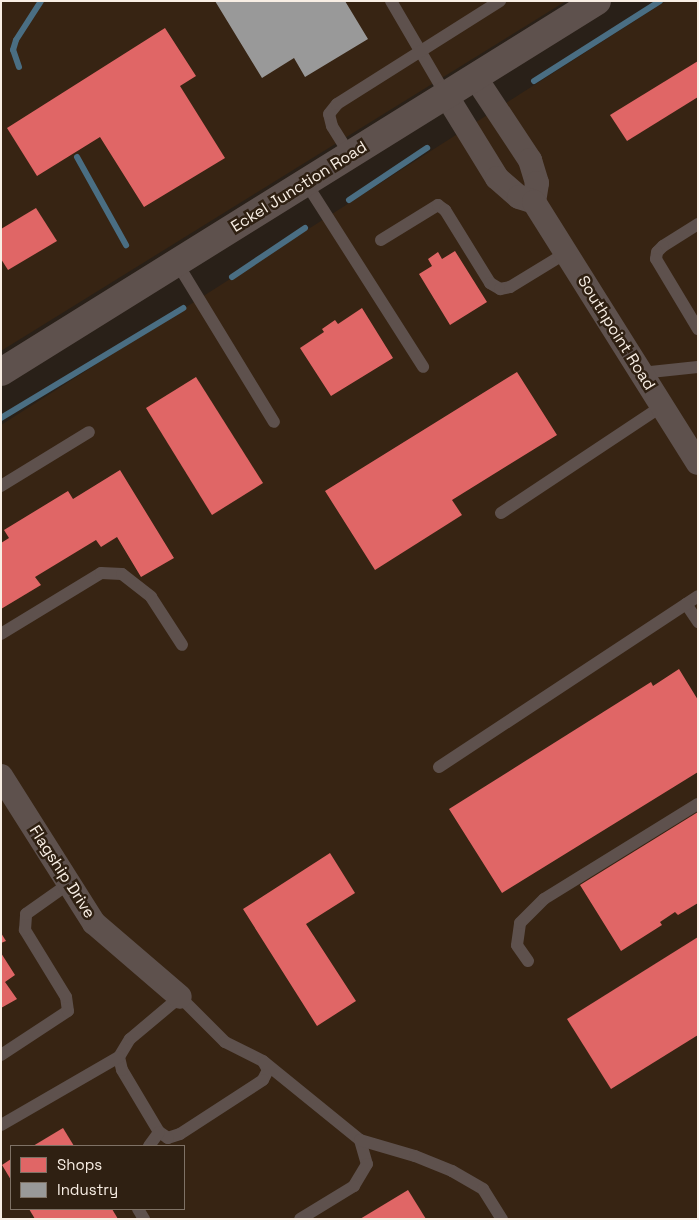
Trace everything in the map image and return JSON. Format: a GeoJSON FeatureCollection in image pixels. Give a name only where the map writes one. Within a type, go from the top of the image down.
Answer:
{"type":"FeatureCollection","features":[{"type":"Feature","properties":{"kind":"street","name":"Eckel Junction Road"},"geometry":{"type":"LineString","coordinates":[[1,372],[475,77],[569,9],[597,1]]}},
{"type":"Feature","properties":{"kind":"street"},"geometry":{"type":"LineString","coordinates":[[446,95],[497,178],[519,198],[534,202],[537,183],[530,160],[475,77]]}},
{"type":"Feature","properties":{"kind":"street","name":"Southpoint Road"},"geometry":{"type":"LineString","coordinates":[[534,202],[698,463]]}},
{"type":"Feature","properties":{"kind":"street","name":"Flagship Drive"},"geometry":{"type":"LineString","coordinates":[[1,776],[68,885],[94,923],[180,997]]}},
{"type":"Feature","properties":{"kind":"lane"},"geometry":{"type":"LineString","coordinates":[[391,1],[446,95]]}},
{"type":"Feature","properties":{"kind":"lane"},"geometry":{"type":"LineString","coordinates":[[350,155],[332,126],[329,114],[337,104],[500,1]]}},
{"type":"Feature","properties":{"kind":"lane"},"geometry":{"type":"LineString","coordinates":[[306,183],[423,367]]}},
{"type":"Feature","properties":{"kind":"lane"},"geometry":{"type":"LineString","coordinates":[[381,240],[438,205],[445,210],[490,282],[500,289],[510,287],[566,253]]}},
{"type":"Feature","properties":{"kind":"lane"},"geometry":{"type":"LineString","coordinates":[[698,224],[663,246],[656,259],[698,329]]}},
{"type":"Feature","properties":{"kind":"lane"},"geometry":{"type":"LineString","coordinates":[[177,263],[274,422]]}},
{"type":"Feature","properties":{"kind":"lane"},"geometry":{"type":"LineString","coordinates":[[642,373],[698,367]]}},
{"type":"Feature","properties":{"kind":"lane"},"geometry":{"type":"LineString","coordinates":[[501,513],[662,406]]}},
{"type":"Feature","properties":{"kind":"lane"},"geometry":{"type":"LineString","coordinates":[[1,486],[89,432]]}},
{"type":"Feature","properties":{"kind":"lane"},"geometry":{"type":"LineString","coordinates":[[1,634],[101,573],[122,574],[150,598],[182,645]]}},
{"type":"Feature","properties":{"kind":"lane"},"geometry":{"type":"LineString","coordinates":[[439,767],[698,596]]}},
{"type":"Feature","properties":{"kind":"lane"},"geometry":{"type":"LineString","coordinates":[[686,604],[698,622]]}},
{"type":"Feature","properties":{"kind":"lane"},"geometry":{"type":"LineString","coordinates":[[528,961],[517,945],[520,923],[544,899],[698,804]]}},
{"type":"Feature","properties":{"kind":"lane"},"geometry":{"type":"LineString","coordinates":[[1,1055],[68,1011],[66,997],[25,930],[26,914],[68,885]]}},
{"type":"Feature","properties":{"kind":"lane"},"geometry":{"type":"LineString","coordinates":[[1,1125],[119,1057],[130,1039],[180,997],[225,1042],[263,1061],[360,1140],[415,1156],[452,1171],[483,1190],[502,1219]]}},
{"type":"Feature","properties":{"kind":"lane"},"geometry":{"type":"LineString","coordinates":[[119,1057],[122,1070],[158,1132],[168,1138],[180,1134],[263,1080],[268,1070],[263,1061]]}},
{"type":"Feature","properties":{"kind":"lane"},"geometry":{"type":"LineString","coordinates":[[150,1145],[158,1132]]}},
{"type":"Feature","properties":{"kind":"lane"},"geometry":{"type":"LineString","coordinates":[[300,1219],[354,1186],[367,1164],[360,1140]]}},
{"type":"Feature","properties":{"kind":"shaded area"},"geometry":{"type":"Polygon","coordinates":[[[1,1],[566,1],[1,351],[1,1]]]}},
{"type":"Feature","properties":{"kind":"shaded area"},"geometry":{"type":"Polygon","coordinates":[[[666,1],[698,1],[698,1219],[1,1219],[1,425],[666,1]]]}},
{"type":"Feature","properties":{"kind":"building: Shops"},"geometry":{"type":"Polygon","coordinates":[[[165,28],[196,76],[180,86],[225,158],[144,207],[100,137],[37,176],[7,128],[165,28]]]}},
{"type":"Feature","properties":{"kind":"building: Shops"},"geometry":{"type":"Polygon","coordinates":[[[698,61],[698,97],[627,141],[610,115],[698,61]]]}},
{"type":"Feature","properties":{"kind":"building: Shops"},"geometry":{"type":"Polygon","coordinates":[[[36,208],[57,241],[8,270],[1,259],[1,229],[36,208]]]}},
{"type":"Feature","properties":{"kind":"building: Shops"},"geometry":{"type":"Polygon","coordinates":[[[455,251],[487,302],[450,325],[419,274],[432,266],[428,259],[438,252],[442,259],[455,251]]]}},
{"type":"Feature","properties":{"kind":"building: Shops"},"geometry":{"type":"Polygon","coordinates":[[[362,308],[393,358],[331,396],[300,348],[324,332],[322,329],[335,320],[338,324],[362,308]]]}},
{"type":"Feature","properties":{"kind":"building: Shops"},"geometry":{"type":"Polygon","coordinates":[[[517,372],[557,435],[452,500],[462,515],[375,570],[325,491],[517,372]]]}},
{"type":"Feature","properties":{"kind":"building: Shops"},"geometry":{"type":"Polygon","coordinates":[[[196,377],[263,483],[212,515],[146,408],[196,377]]]}},
{"type":"Feature","properties":{"kind":"building: Shops"},"geometry":{"type":"Polygon","coordinates":[[[120,470],[174,558],[141,577],[117,537],[101,547],[96,540],[35,577],[41,585],[1,609],[1,543],[9,538],[4,530],[68,491],[73,499],[120,470]]]}},
{"type":"Feature","properties":{"kind":"building: Shops"},"geometry":{"type":"Polygon","coordinates":[[[679,669],[698,700],[698,772],[502,893],[449,809],[651,682],[653,686],[679,669]]]}},
{"type":"Feature","properties":{"kind":"building: Shops"},"geometry":{"type":"Polygon","coordinates":[[[698,812],[698,903],[678,915],[675,912],[660,922],[662,925],[621,951],[580,885],[698,812]]]}},
{"type":"Feature","properties":{"kind":"building: Shops"},"geometry":{"type":"Polygon","coordinates":[[[330,853],[355,893],[306,924],[356,1001],[317,1026],[243,909],[330,853]]]}},
{"type":"Feature","properties":{"kind":"building: Shops"},"geometry":{"type":"Polygon","coordinates":[[[1,933],[6,941],[1,943],[1,933]]]}},
{"type":"Feature","properties":{"kind":"building: Shops"},"geometry":{"type":"Polygon","coordinates":[[[698,937],[698,1035],[611,1089],[567,1019],[698,937]]]}},
{"type":"Feature","properties":{"kind":"building: Shops"},"geometry":{"type":"Polygon","coordinates":[[[1,953],[15,975],[5,982],[17,999],[1,1008],[1,953]]]}},
{"type":"Feature","properties":{"kind":"building: Shops"},"geometry":{"type":"Polygon","coordinates":[[[63,1128],[73,1145],[35,1145],[63,1128]]]}},
{"type":"Feature","properties":{"kind":"building: Shops"},"geometry":{"type":"Polygon","coordinates":[[[10,1160],[10,1178],[2,1165],[10,1160]]]}},
{"type":"Feature","properties":{"kind":"building: Shops"},"geometry":{"type":"Polygon","coordinates":[[[408,1190],[426,1219],[360,1219],[408,1190]]]}},
{"type":"Feature","properties":{"kind":"building: Shops"},"geometry":{"type":"Polygon","coordinates":[[[30,1210],[113,1210],[118,1219],[35,1219],[30,1210]]]}},
{"type":"Feature","properties":{"kind":"building: Industry"},"geometry":{"type":"Polygon","coordinates":[[[215,1],[345,1],[368,39],[305,77],[294,58],[262,78],[215,1]]]}},
{"type":"Feature","properties":{"kind":"waterway"},"geometry":{"type":"LineString","coordinates":[[19,67],[13,50],[16,40],[41,1]]}},
{"type":"Feature","properties":{"kind":"waterway"},"geometry":{"type":"LineString","coordinates":[[534,81],[660,1]]}},
{"type":"Feature","properties":{"kind":"waterway"},"geometry":{"type":"LineString","coordinates":[[349,200],[427,148]]}},
{"type":"Feature","properties":{"kind":"waterway"},"geometry":{"type":"LineString","coordinates":[[77,157],[126,245]]}},
{"type":"Feature","properties":{"kind":"waterway"},"geometry":{"type":"LineString","coordinates":[[232,277],[305,228]]}},
{"type":"Feature","properties":{"kind":"waterway"},"geometry":{"type":"LineString","coordinates":[[1,418],[183,308]]}}]}
